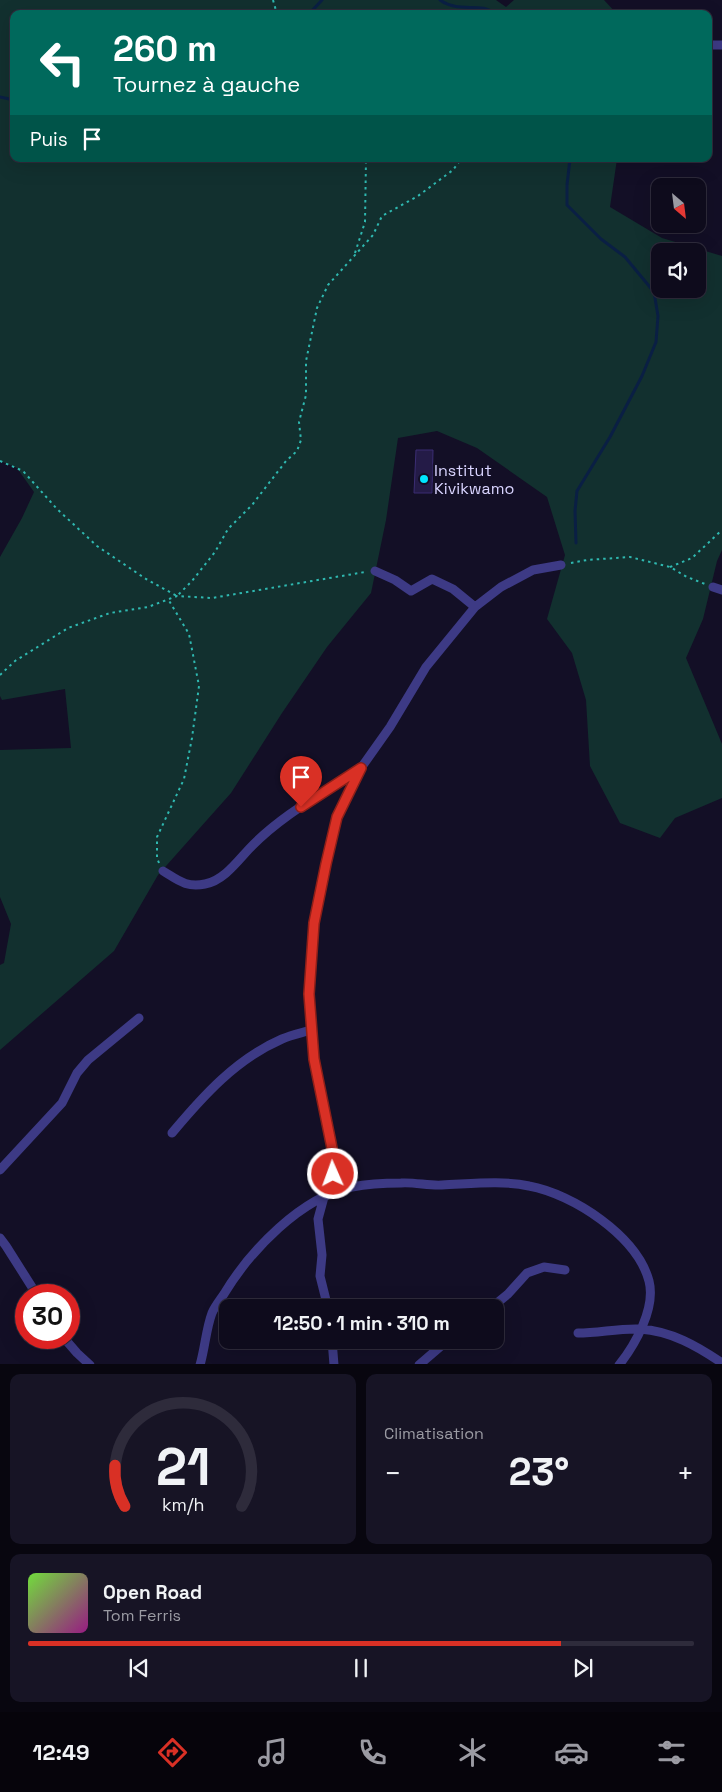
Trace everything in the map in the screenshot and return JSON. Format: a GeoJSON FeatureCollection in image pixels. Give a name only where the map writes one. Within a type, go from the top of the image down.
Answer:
{"type":"FeatureCollection","features":[{"type":"Feature","properties":{"kind":"street"},"geometry":{"type":"LineString","coordinates":[[326,1299],[320,1276],[322,1255],[318,1219],[324,1196],[333,1174],[334,1158],[314,1059],[309,994],[314,923],[337,817],[361,768],[390,727],[426,666],[475,607],[501,587],[533,570],[561,565]]}},
{"type":"Feature","properties":{"kind":"street"},"geometry":{"type":"LineString","coordinates":[[375,571],[395,580],[411,591],[432,579],[453,589],[475,607]]}},
{"type":"Feature","properties":{"kind":"street"},"geometry":{"type":"LineString","coordinates":[[712,587],[722,590]]}},
{"type":"Feature","properties":{"kind":"street"},"geometry":{"type":"LineString","coordinates":[[163,871],[186,886],[206,884],[230,870],[251,847],[289,815],[361,768]]}},
{"type":"Feature","properties":{"kind":"street"},"geometry":{"type":"LineString","coordinates":[[0,1170],[62,1103],[77,1073],[88,1060],[139,1018]]}},
{"type":"Feature","properties":{"kind":"street"},"geometry":{"type":"LineString","coordinates":[[172,1133],[207,1093],[230,1072],[256,1053],[282,1039],[311,1030]]}},
{"type":"Feature","properties":{"kind":"street"},"geometry":{"type":"LineString","coordinates":[[200,1364],[212,1313],[233,1278],[265,1240],[292,1217],[324,1196],[351,1187],[401,1182],[436,1185],[489,1183],[529,1186],[559,1196],[593,1213],[626,1242],[641,1262],[649,1283],[649,1301],[641,1330],[630,1351],[619,1364]]}},
{"type":"Feature","properties":{"kind":"street"},"geometry":{"type":"LineString","coordinates":[[0,1238],[29,1284]]}},
{"type":"Feature","properties":{"kind":"street"},"geometry":{"type":"LineString","coordinates":[[502,1299],[527,1273],[544,1267],[565,1270]]}},
{"type":"Feature","properties":{"kind":"street"},"geometry":{"type":"LineString","coordinates":[[578,1333],[641,1330],[678,1337],[702,1349],[722,1363]]}},
{"type":"Feature","properties":{"kind":"street"},"geometry":{"type":"LineString","coordinates":[[74,1349],[90,1364]]}},
{"type":"Feature","properties":{"kind":"street"},"geometry":{"type":"LineString","coordinates":[[333,1349],[334,1364]]}},
{"type":"Feature","properties":{"kind":"street"},"geometry":{"type":"LineString","coordinates":[[419,1364],[437,1349]]}},
{"type":"Feature","properties":{"kind":"path"},"geometry":{"type":"LineString","coordinates":[[354,256],[365,222],[366,162]]}},
{"type":"Feature","properties":{"kind":"path"},"geometry":{"type":"LineString","coordinates":[[177,596],[192,582],[215,552],[228,529],[252,505],[296,451],[302,440],[299,422],[306,395],[306,361],[317,308],[328,285],[373,235],[382,216],[418,196],[453,170],[459,162]]}},
{"type":"Feature","properties":{"kind":"path"},"geometry":{"type":"LineString","coordinates":[[0,461],[23,470],[57,510],[97,546],[146,580],[177,596]]}},
{"type":"Feature","properties":{"kind":"path"},"geometry":{"type":"LineString","coordinates":[[670,567],[692,558],[722,530]]}},
{"type":"Feature","properties":{"kind":"path"},"geometry":{"type":"LineString","coordinates":[[561,565],[587,560],[630,557],[670,567],[687,578],[712,587]]}},
{"type":"Feature","properties":{"kind":"path"},"geometry":{"type":"LineString","coordinates":[[0,675],[15,661],[68,628],[110,612],[148,607],[177,596],[212,598],[375,571]]}},
{"type":"Feature","properties":{"kind":"path"},"geometry":{"type":"LineString","coordinates":[[163,871],[157,858],[157,837],[184,779],[199,686],[188,634],[168,599]]}},
{"type":"Feature","properties":{"kind":"green space"},"geometry":{"type":"Polygon","coordinates":[[[0,0],[496,0],[506,7],[514,0],[604,0],[613,10],[10,10],[10,162],[617,162],[610,207],[651,233],[679,243],[651,243],[651,298],[706,298],[706,251],[722,256],[722,550],[717,561],[703,619],[686,658],[722,744],[722,798],[675,818],[660,838],[620,823],[590,766],[586,700],[572,653],[547,619],[565,555],[547,497],[477,448],[437,431],[398,438],[386,520],[371,593],[327,647],[231,793],[158,875],[114,951],[0,1050],[0,965],[4,963],[11,924],[0,897],[0,750],[71,748],[65,689],[2,700],[0,696],[0,557],[34,492],[17,468],[0,461],[0,0]]]}},
{"type":"Feature","properties":{"kind":"building"},"geometry":{"type":"Polygon","coordinates":[[[416,450],[433,450],[432,493],[414,493],[416,450]]]}},
{"type":"Feature","properties":{"kind":"waterway"},"geometry":{"type":"LineString","coordinates":[[313,10],[322,0]]}},
{"type":"Feature","properties":{"kind":"waterway"},"geometry":{"type":"LineString","coordinates":[[440,0],[455,6],[489,10]]}},
{"type":"Feature","properties":{"kind":"waterway"},"geometry":{"type":"LineString","coordinates":[[0,97],[10,99]]}},
{"type":"Feature","properties":{"kind":"waterway"},"geometry":{"type":"LineString","coordinates":[[570,162],[567,205],[601,239],[625,257],[654,292],[658,316],[656,342],[642,376],[610,437],[577,491],[575,511],[576,543]]}},
{"type":"Feature","properties":{"kind":"place","name":"Institut Kivikwamo"},"geometry":{"type":"Point","coordinates":[424,479]}},
{"type":"Feature","properties":{"kind":"route"},"geometry":{"type":"LineString","coordinates":[[301,807],[361,768],[337,817],[326,864],[314,923],[309,994],[314,1059],[334,1158],[333,1174]]}}]}
